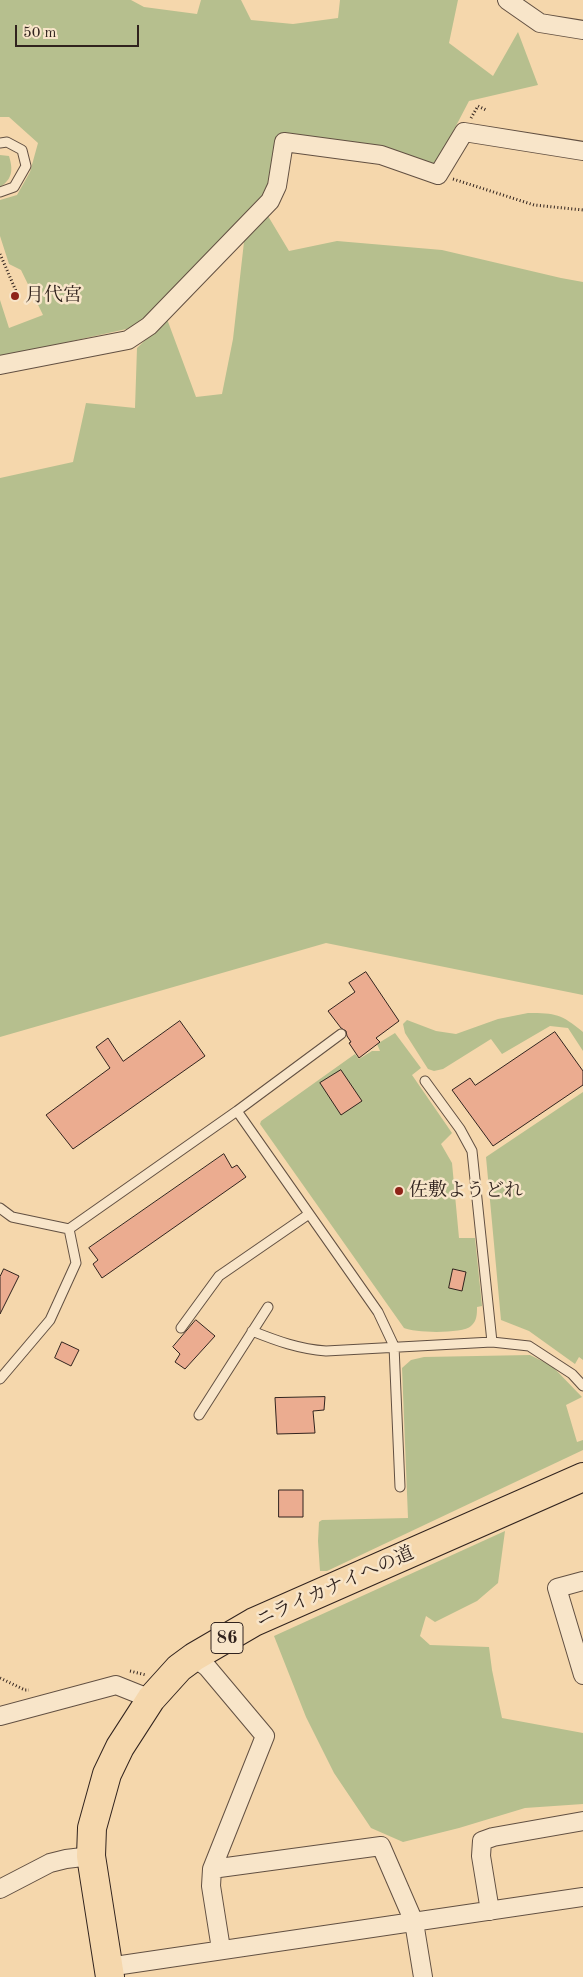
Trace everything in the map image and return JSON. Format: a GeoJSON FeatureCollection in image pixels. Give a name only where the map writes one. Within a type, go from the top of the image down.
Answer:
{"type":"FeatureCollection","features":[{"type":"Feature","properties":{"kind":"main road","name":"ニライカナイへの道"},"geometry":{"type":"LineString","coordinates":[[109,1972],[91,1856],[92,1828],[107,1774],[120,1747],[151,1698],[179,1668],[194,1657],[254,1622],[583,1477]]}},
{"type":"Feature","properties":{"kind":"street"},"geometry":{"type":"LineString","coordinates":[[507,0],[540,23],[583,30]]}},
{"type":"Feature","properties":{"kind":"street"},"geometry":{"type":"LineString","coordinates":[[0,365],[128,340],[149,326],[270,201],[277,186],[284,142],[381,155],[438,175],[464,132],[583,151]]}},
{"type":"Feature","properties":{"kind":"street"},"geometry":{"type":"LineString","coordinates":[[583,1581],[558,1588],[583,1675]]}},
{"type":"Feature","properties":{"kind":"street"},"geometry":{"type":"LineString","coordinates":[[194,1657],[208,1666],[266,1736],[212,1869],[211,1886],[221,1949]]}},
{"type":"Feature","properties":{"kind":"street"},"geometry":{"type":"LineString","coordinates":[[0,1716],[116,1685],[151,1698]]}},
{"type":"Feature","properties":{"kind":"street"},"geometry":{"type":"LineString","coordinates":[[490,1911],[481,1856],[482,1840],[583,1821]]}},
{"type":"Feature","properties":{"kind":"street"},"geometry":{"type":"LineString","coordinates":[[212,1869],[381,1846],[414,1922],[423,1977]]}},
{"type":"Feature","properties":{"kind":"street"},"geometry":{"type":"LineString","coordinates":[[0,1889],[50,1863],[66,1858],[91,1856]]}},
{"type":"Feature","properties":{"kind":"street"},"geometry":{"type":"LineString","coordinates":[[109,1972],[221,1949],[583,1897]]}},
{"type":"Feature","properties":{"kind":"lane"},"geometry":{"type":"LineString","coordinates":[[0,143],[7,142],[22,150],[26,166],[14,187],[0,192]]}},
{"type":"Feature","properties":{"kind":"lane"},"geometry":{"type":"LineString","coordinates":[[0,1208],[12,1217],[70,1229],[342,1034]]}},
{"type":"Feature","properties":{"kind":"lane"},"geometry":{"type":"LineString","coordinates":[[425,1081],[460,1129],[472,1152],[492,1342]]}},
{"type":"Feature","properties":{"kind":"lane"},"geometry":{"type":"LineString","coordinates":[[237,1111],[378,1312],[394,1346],[400,1487]]}},
{"type":"Feature","properties":{"kind":"lane"},"geometry":{"type":"LineString","coordinates":[[181,1328],[219,1276],[309,1214]]}},
{"type":"Feature","properties":{"kind":"lane"},"geometry":{"type":"LineString","coordinates":[[0,1379],[50,1320],[76,1263],[70,1229]]}},
{"type":"Feature","properties":{"kind":"lane"},"geometry":{"type":"LineString","coordinates":[[199,1415],[268,1307]]}},
{"type":"Feature","properties":{"kind":"lane"},"geometry":{"type":"LineString","coordinates":[[252,1331],[281,1343],[319,1351],[492,1342],[529,1346],[572,1374],[583,1386]]}},
{"type":"Feature","properties":{"kind":"path"},"geometry":{"type":"LineString","coordinates":[[438,175],[534,205],[583,210]]}},
{"type":"Feature","properties":{"kind":"path"},"geometry":{"type":"LineString","coordinates":[[0,254],[16,292]]}},
{"type":"Feature","properties":{"kind":"green space"},"geometry":{"type":"Polygon","coordinates":[[[0,0],[131,0],[144,7],[197,14],[201,0],[241,0],[251,20],[293,24],[338,18],[340,0],[458,0],[449,43],[493,76],[518,32],[538,85],[469,101],[435,166],[386,150],[278,135],[269,186],[259,201],[289,251],[337,241],[442,250],[583,282],[583,995],[326,943],[0,1037],[0,478],[73,462],[86,403],[135,408],[137,348],[167,319],[196,397],[222,394],[233,339],[244,242],[233,229],[146,319],[131,328],[0,357],[0,300],[9,328],[43,315],[21,270],[9,264],[0,236],[0,200],[17,195],[30,172],[38,143],[9,117],[0,117],[0,0]]]}},
{"type":"Feature","properties":{"kind":"green space"},"geometry":{"type":"Polygon","coordinates":[[[0,155],[9,156],[11,173],[7,181],[0,187],[0,155]]]}},
{"type":"Feature","properties":{"kind":"green space"},"geometry":{"type":"Polygon","coordinates":[[[528,1013],[552,1014],[569,1021],[583,1032],[583,1051],[568,1028],[550,1026],[502,1054],[491,1039],[443,1069],[434,1071],[428,1069],[405,1033],[403,1024],[407,1020],[436,1031],[456,1034],[498,1019],[528,1013]]]}},
{"type":"Feature","properties":{"kind":"green space"},"geometry":{"type":"Polygon","coordinates":[[[395,1033],[421,1068],[412,1075],[452,1133],[441,1144],[452,1163],[459,1238],[475,1238],[482,1306],[477,1307],[473,1324],[466,1329],[427,1332],[404,1328],[260,1124],[261,1121],[355,1054],[359,1059],[372,1051],[380,1051],[377,1044],[395,1033]]]}},
{"type":"Feature","properties":{"kind":"green space"},"geometry":{"type":"Polygon","coordinates":[[[583,1092],[583,1360],[579,1357],[575,1364],[529,1331],[501,1320],[486,1157],[583,1092]]]}},
{"type":"Feature","properties":{"kind":"green space"},"geometry":{"type":"Polygon","coordinates":[[[530,1355],[552,1366],[582,1397],[566,1405],[577,1442],[583,1440],[583,1450],[327,1571],[320,1571],[318,1541],[319,1522],[322,1520],[408,1518],[402,1368],[411,1360],[424,1357],[530,1355]]]}},
{"type":"Feature","properties":{"kind":"green space"},"geometry":{"type":"Polygon","coordinates":[[[505,1531],[498,1583],[477,1601],[435,1622],[426,1616],[420,1636],[430,1645],[489,1647],[502,1718],[583,1733],[583,1804],[525,1808],[459,1828],[403,1842],[371,1828],[334,1773],[306,1717],[274,1636],[505,1531]]]}},
{"type":"Feature","properties":{"kind":"building"},"geometry":{"type":"Polygon","coordinates":[[[366,972],[399,1021],[376,1038],[380,1042],[359,1058],[349,1043],[351,1042],[346,1031],[341,1028],[328,1011],[355,992],[349,983],[366,972]]]}},
{"type":"Feature","properties":{"kind":"building"},"geometry":{"type":"Polygon","coordinates":[[[180,1021],[205,1056],[73,1149],[46,1115],[110,1068],[96,1047],[108,1038],[123,1061],[180,1021]]]}},
{"type":"Feature","properties":{"kind":"building"},"geometry":{"type":"Polygon","coordinates":[[[555,1032],[583,1071],[583,1085],[493,1146],[452,1090],[470,1078],[475,1085],[555,1032]]]}},
{"type":"Feature","properties":{"kind":"building"},"geometry":{"type":"Polygon","coordinates":[[[341,1070],[362,1101],[341,1115],[320,1083],[341,1070]]]}},
{"type":"Feature","properties":{"kind":"building"},"geometry":{"type":"Polygon","coordinates":[[[224,1154],[232,1168],[237,1165],[246,1177],[102,1278],[93,1264],[98,1260],[89,1248],[224,1154]]]}},
{"type":"Feature","properties":{"kind":"building"},"geometry":{"type":"Polygon","coordinates":[[[4,1269],[19,1276],[0,1314],[0,1277],[4,1269]]]}},
{"type":"Feature","properties":{"kind":"building"},"geometry":{"type":"Polygon","coordinates":[[[453,1269],[466,1272],[462,1291],[449,1288],[453,1269]]]}},
{"type":"Feature","properties":{"kind":"building"},"geometry":{"type":"Polygon","coordinates":[[[196,1320],[215,1336],[185,1369],[175,1362],[180,1354],[173,1347],[196,1320]]]}},
{"type":"Feature","properties":{"kind":"building"},"geometry":{"type":"Polygon","coordinates":[[[62,1342],[79,1350],[71,1366],[55,1358],[62,1342]]]}},
{"type":"Feature","properties":{"kind":"building"},"geometry":{"type":"Polygon","coordinates":[[[325,1397],[324,1410],[313,1411],[315,1433],[277,1434],[275,1398],[325,1397]]]}},
{"type":"Feature","properties":{"kind":"building"},"geometry":{"type":"Polygon","coordinates":[[[279,1490],[303,1490],[303,1517],[279,1517],[279,1490]]]}},
{"type":"Feature","properties":{"kind":"place","name":"月代宮"},"geometry":{"type":"Point","coordinates":[15,296]}},
{"type":"Feature","properties":{"kind":"place","name":"佐敷ようどれ"},"geometry":{"type":"Point","coordinates":[399,1191]}}]}
